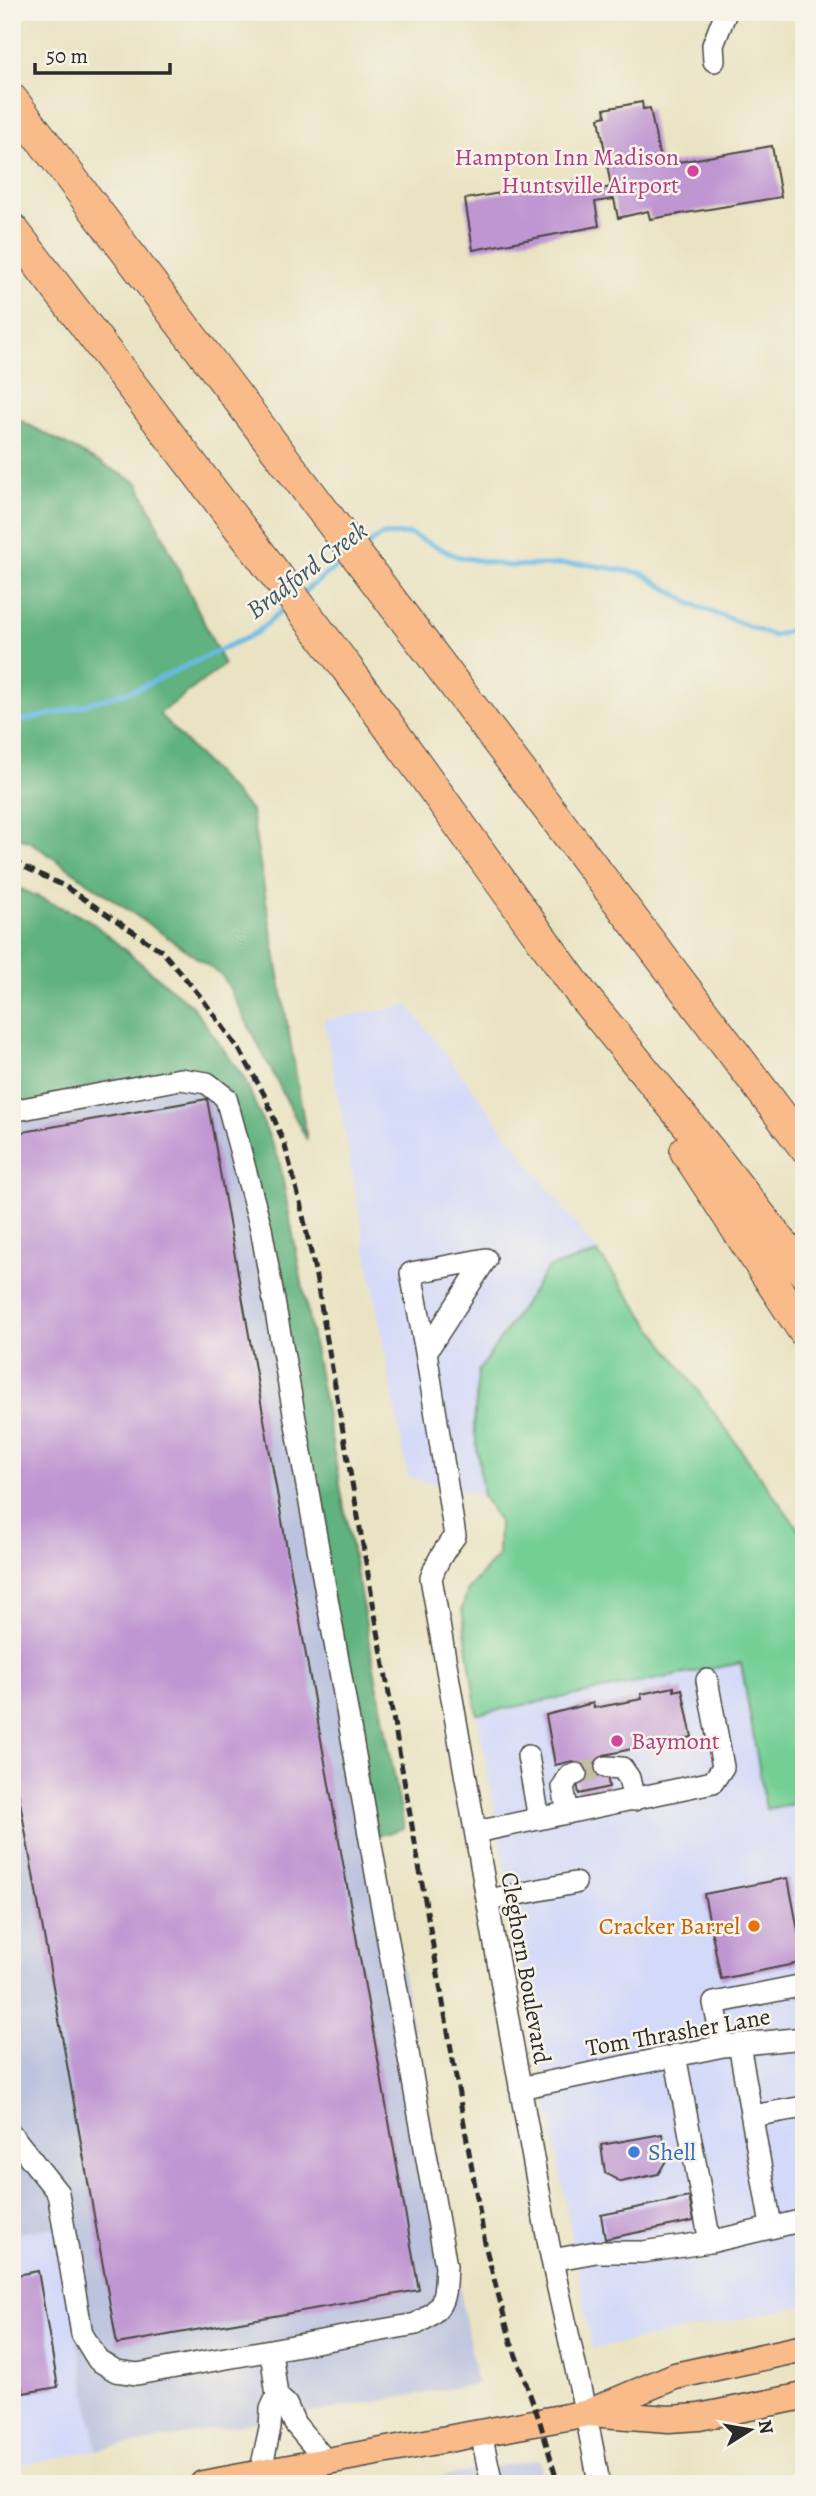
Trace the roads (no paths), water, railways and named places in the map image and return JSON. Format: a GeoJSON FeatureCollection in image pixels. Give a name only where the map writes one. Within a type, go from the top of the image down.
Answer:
{"type":"FeatureCollection","features":[{"type":"Feature","properties":{"kind":"highway"},"geometry":{"type":"LineString","coordinates":[[12,100],[804,1146]]}},
{"type":"Feature","properties":{"kind":"highway"},"geometry":{"type":"LineString","coordinates":[[12,229],[346,667],[583,996],[804,1331]]}},
{"type":"Feature","properties":{"kind":"highway"},"geometry":{"type":"LineString","coordinates":[[583,996],[804,1272]]}},
{"type":"Feature","properties":{"kind":"highway"},"geometry":{"type":"LineString","coordinates":[[769,1099],[804,1135]]}},
{"type":"Feature","properties":{"kind":"main road"},"geometry":{"type":"LineString","coordinates":[[203,2484],[260,2473],[288,2476],[326,2461],[588,2413],[675,2376],[804,2348]]}},
{"type":"Feature","properties":{"kind":"main road"},"geometry":{"type":"LineString","coordinates":[[588,2413],[669,2419],[699,2417],[804,2396]]}},
{"type":"Feature","properties":{"kind":"street"},"geometry":{"type":"LineString","coordinates":[[714,61],[713,45],[726,12]]}},
{"type":"Feature","properties":{"kind":"street"},"geometry":{"type":"LineString","coordinates":[[12,1111],[180,1079],[207,1083],[226,1098],[261,1228],[446,2266],[444,2300],[431,2316],[416,2323],[137,2374],[116,2371],[98,2360],[82,2334],[58,2193],[12,2135]]}},
{"type":"Feature","properties":{"kind":"street"},"geometry":{"type":"LineString","coordinates":[[486,1259],[471,1282],[426,1352],[411,1273],[486,1259]]}},
{"type":"Feature","properties":{"kind":"street","name":"Cleghorn Boulevard"},"geometry":{"type":"LineString","coordinates":[[426,1352],[455,1536],[444,1550],[431,1578],[520,2088],[552,2260],[588,2413],[599,2484]]}},
{"type":"Feature","properties":{"kind":"street"},"geometry":{"type":"LineString","coordinates":[[476,1832],[713,1783],[723,1767],[707,1680]]}},
{"type":"Feature","properties":{"kind":"street"},"geometry":{"type":"LineString","coordinates":[[528,1756],[539,1819]]}},
{"type":"Feature","properties":{"kind":"street"},"geometry":{"type":"LineString","coordinates":[[606,1767],[622,1768],[629,1778],[634,1800]]}},
{"type":"Feature","properties":{"kind":"street"},"geometry":{"type":"LineString","coordinates":[[568,1813],[564,1787],[569,1776],[576,1774]]}},
{"type":"Feature","properties":{"kind":"street"},"geometry":{"type":"LineString","coordinates":[[488,1900],[575,1883]]}},
{"type":"Feature","properties":{"kind":"street"},"geometry":{"type":"LineString","coordinates":[[771,2226],[752,2116],[731,2045],[714,2003],[804,1985]]}},
{"type":"Feature","properties":{"kind":"street","name":"Tom Thrasher Lane"},"geometry":{"type":"LineString","coordinates":[[520,2088],[731,2045],[804,2038]]}},
{"type":"Feature","properties":{"kind":"street"},"geometry":{"type":"LineString","coordinates":[[676,2055],[710,2242]]}},
{"type":"Feature","properties":{"kind":"street"},"geometry":{"type":"LineString","coordinates":[[752,2116],[803,2114]]}},
{"type":"Feature","properties":{"kind":"street"},"geometry":{"type":"LineString","coordinates":[[552,2260],[596,2252],[643,2252],[710,2242],[804,2220]]}},
{"type":"Feature","properties":{"kind":"street"},"geometry":{"type":"LineString","coordinates":[[260,2473],[270,2428],[271,2409],[277,2396],[271,2351]]}},
{"type":"Feature","properties":{"kind":"street"},"geometry":{"type":"LineString","coordinates":[[277,2396],[286,2404],[295,2424],[326,2461]]}},
{"type":"Feature","properties":{"kind":"street"},"geometry":{"type":"LineString","coordinates":[[481,2433],[492,2484]]}},
{"type":"Feature","properties":{"kind":"waterway","name":"Bradford Creek"},"geometry":{"type":"LineString","coordinates":[[364,547],[382,535],[410,534],[456,556],[508,566],[584,564],[641,573],[692,604],[773,636],[792,630],[804,596]]}},
{"type":"Feature","properties":{"kind":"waterway","name":"Bradford Creek"},"geometry":{"type":"LineString","coordinates":[[302,593],[347,559]]}},
{"type":"Feature","properties":{"kind":"waterway","name":"Bradford Creek"},"geometry":{"type":"LineString","coordinates":[[12,723],[61,712],[137,689],[256,633],[287,606]]}},
{"type":"Feature","properties":{"kind":"tunnel"},"geometry":{"type":"LineString","coordinates":[[576,1774],[606,1767]]}},
{"type":"Feature","properties":{"kind":"railway"},"geometry":{"type":"LineString","coordinates":[[12,861],[66,887],[162,951],[201,997],[239,1049],[265,1096],[285,1146],[315,1271],[486,2249],[511,2342],[540,2422],[558,2484]]}},
{"type":"Feature","properties":{"kind":"place","name":"Hampton Inn Madison Huntsville Airport"},"geometry":{"type":"Point","coordinates":[693,171]}},
{"type":"Feature","properties":{"kind":"place","name":"Baymont"},"geometry":{"type":"Point","coordinates":[617,1741]}},
{"type":"Feature","properties":{"kind":"place","name":"Cracker Barrel"},"geometry":{"type":"Point","coordinates":[754,1926]}},
{"type":"Feature","properties":{"kind":"place","name":"Shell"},"geometry":{"type":"Point","coordinates":[634,2152]}}]}
